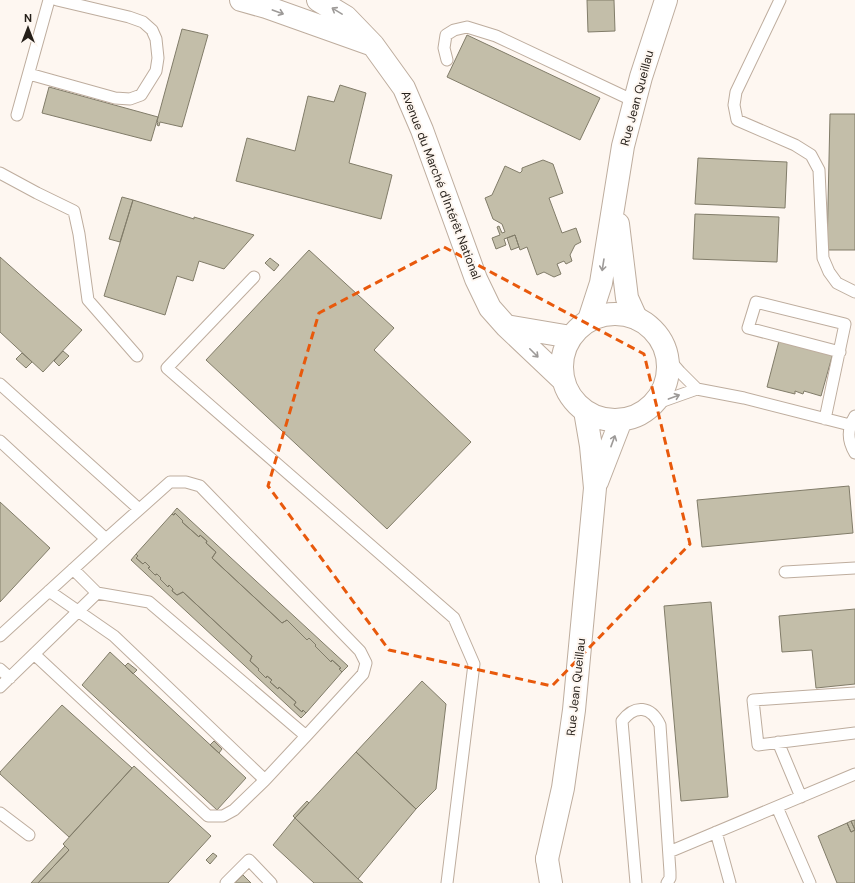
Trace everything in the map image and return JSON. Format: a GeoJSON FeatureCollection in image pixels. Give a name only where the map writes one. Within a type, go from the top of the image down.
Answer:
{"type":"FeatureCollection","features":[{"type":"Feature","properties":{"kind":"main road"},"geometry":{"type":"LineString","coordinates":[[241,0],[266,7],[373,45]]}},
{"type":"Feature","properties":{"kind":"main road","name":"Avenue du Marché d'Intérêt National"},"geometry":{"type":"LineString","coordinates":[[318,0],[346,17],[373,45],[404,88],[422,130],[476,279],[490,308],[506,326],[563,380]]}},
{"type":"Feature","properties":{"kind":"main road","name":"Rue Jean Queillau"},"geometry":{"type":"LineString","coordinates":[[589,320],[600,283],[623,146],[641,76],[666,0]]}},
{"type":"Feature","properties":{"kind":"main road","name":"Rue Jean Queillau"},"geometry":{"type":"LineString","coordinates":[[615,199],[626,298],[636,318]]}},
{"type":"Feature","properties":{"kind":"main road"},"geometry":{"type":"LineString","coordinates":[[607,314],[617,314],[636,318],[653,330],[660,338],[664,347],[668,368],[664,388],[652,405],[638,415],[621,420],[602,419],[586,411],[571,398],[563,380],[561,369],[565,347],[576,330],[589,320],[607,314]]}},
{"type":"Feature","properties":{"kind":"main road"},"geometry":{"type":"LineString","coordinates":[[506,326],[571,337]]}},
{"type":"Feature","properties":{"kind":"main road","name":"Rue Jean Queillau"},"geometry":{"type":"LineString","coordinates":[[542,883],[563,788],[574,710],[595,488],[586,411]]}},
{"type":"Feature","properties":{"kind":"main road","name":"Rue Jean Queillau"},"geometry":{"type":"LineString","coordinates":[[595,488],[621,420]]}},
{"type":"Feature","properties":{"kind":"main road"},"geometry":{"type":"LineString","coordinates":[[547,860],[550,883]]}},
{"type":"Feature","properties":{"kind":"lane"},"geometry":{"type":"LineString","coordinates":[[17,115],[49,0]]}},
{"type":"Feature","properties":{"kind":"lane"},"geometry":{"type":"LineString","coordinates":[[29,74],[115,98],[130,99],[141,95],[156,71],[158,58],[156,39],[152,30],[142,22],[129,17],[57,0]]}},
{"type":"Feature","properties":{"kind":"lane"},"geometry":{"type":"LineString","coordinates":[[780,0],[736,92],[734,105],[737,120],[795,145],[811,156],[819,170],[823,258],[829,272],[837,283],[855,292]]}},
{"type":"Feature","properties":{"kind":"lane"},"geometry":{"type":"LineString","coordinates":[[447,60],[444,48],[446,35],[454,30],[467,27],[496,36],[634,101]]}},
{"type":"Feature","properties":{"kind":"lane"},"geometry":{"type":"LineString","coordinates":[[0,172],[37,193],[74,211],[79,234],[88,300],[137,356]]}},
{"type":"Feature","properties":{"kind":"lane"},"geometry":{"type":"LineString","coordinates":[[254,277],[167,368],[454,618],[474,664],[447,883]]}},
{"type":"Feature","properties":{"kind":"lane"},"geometry":{"type":"LineString","coordinates":[[825,418],[840,352],[845,324],[756,302],[748,328],[840,352]]}},
{"type":"Feature","properties":{"kind":"lane"},"geometry":{"type":"LineString","coordinates":[[667,357],[697,389]]}},
{"type":"Feature","properties":{"kind":"lane"},"geometry":{"type":"LineString","coordinates":[[0,384],[139,510]]}},
{"type":"Feature","properties":{"kind":"lane"},"geometry":{"type":"LineString","coordinates":[[652,405],[697,389],[744,398],[825,418],[853,421],[848,434],[850,444],[855,453]]}},
{"type":"Feature","properties":{"kind":"lane"},"geometry":{"type":"LineString","coordinates":[[0,441],[106,539]]}},
{"type":"Feature","properties":{"kind":"lane"},"geometry":{"type":"LineString","coordinates":[[0,636],[170,482],[186,482],[200,486],[360,650],[366,663],[363,674],[265,780],[234,810],[223,816],[208,816],[34,654]]}},
{"type":"Feature","properties":{"kind":"lane"},"geometry":{"type":"LineString","coordinates":[[785,572],[855,568]]}},
{"type":"Feature","properties":{"kind":"lane"},"geometry":{"type":"LineString","coordinates":[[73,569],[97,593],[149,602],[306,736]]}},
{"type":"Feature","properties":{"kind":"lane"},"geometry":{"type":"LineString","coordinates":[[49,591],[114,636],[265,780]]}},
{"type":"Feature","properties":{"kind":"lane"},"geometry":{"type":"LineString","coordinates":[[0,687],[97,593]]}},
{"type":"Feature","properties":{"kind":"lane"},"geometry":{"type":"LineString","coordinates":[[0,669],[10,678]]}},
{"type":"Feature","properties":{"kind":"lane"},"geometry":{"type":"LineString","coordinates":[[855,693],[753,700],[758,744],[855,733]]}},
{"type":"Feature","properties":{"kind":"lane"},"geometry":{"type":"LineString","coordinates":[[636,883],[622,721],[627,714],[642,709],[649,711],[656,718],[660,726],[670,872],[670,878],[667,883]]}},
{"type":"Feature","properties":{"kind":"lane"},"geometry":{"type":"LineString","coordinates":[[778,742],[801,797]]}},
{"type":"Feature","properties":{"kind":"lane"},"geometry":{"type":"LineString","coordinates":[[669,852],[855,774]]}},
{"type":"Feature","properties":{"kind":"lane"},"geometry":{"type":"LineString","coordinates":[[778,807],[810,883]]}},
{"type":"Feature","properties":{"kind":"lane"},"geometry":{"type":"LineString","coordinates":[[0,813],[29,835]]}},
{"type":"Feature","properties":{"kind":"lane"},"geometry":{"type":"LineString","coordinates":[[716,832],[730,883]]}},
{"type":"Feature","properties":{"kind":"lane"},"geometry":{"type":"LineString","coordinates":[[226,883],[249,860],[271,883]]}},
{"type":"Feature","properties":{"kind":"highlighted area"},"geometry":{"type":"Polygon","coordinates":[[[444,247],[644,354],[690,544],[552,686],[389,650],[268,486],[319,313],[444,247]]]}},
{"type":"Feature","properties":{"kind":"building"},"geometry":{"type":"Polygon","coordinates":[[[587,0],[614,0],[615,31],[588,32],[587,0]]]}},
{"type":"Feature","properties":{"kind":"building"},"geometry":{"type":"Polygon","coordinates":[[[182,29],[208,35],[182,127],[160,122],[159,126],[157,125],[157,121],[182,29]]]}},
{"type":"Feature","properties":{"kind":"building"},"geometry":{"type":"Polygon","coordinates":[[[467,35],[600,98],[580,140],[447,77],[467,35]]]}},
{"type":"Feature","properties":{"kind":"building"},"geometry":{"type":"Polygon","coordinates":[[[340,85],[366,93],[349,163],[392,175],[381,219],[236,181],[247,138],[295,151],[308,96],[334,102],[340,85]]]}},
{"type":"Feature","properties":{"kind":"building"},"geometry":{"type":"Polygon","coordinates":[[[49,87],[158,117],[151,141],[42,113],[49,87]]]}},
{"type":"Feature","properties":{"kind":"building"},"geometry":{"type":"Polygon","coordinates":[[[830,114],[855,114],[855,250],[827,250],[830,114]]]}},
{"type":"Feature","properties":{"kind":"building"},"geometry":{"type":"Polygon","coordinates":[[[698,158],[787,162],[785,208],[695,204],[698,158]]]}},
{"type":"Feature","properties":{"kind":"building"},"geometry":{"type":"Polygon","coordinates":[[[543,160],[553,164],[563,193],[549,198],[562,233],[576,228],[581,242],[575,245],[570,255],[572,261],[566,264],[564,261],[557,264],[561,274],[554,277],[544,272],[537,275],[527,247],[520,250],[515,235],[504,239],[506,245],[496,249],[492,238],[500,235],[497,227],[499,226],[502,233],[505,232],[502,224],[493,219],[485,198],[492,195],[505,166],[520,173],[522,168],[543,160]]]}},
{"type":"Feature","properties":{"kind":"building"},"geometry":{"type":"Polygon","coordinates":[[[122,197],[133,200],[120,242],[109,239],[122,197]]]}},
{"type":"Feature","properties":{"kind":"building"},"geometry":{"type":"Polygon","coordinates":[[[133,200],[194,219],[194,217],[254,235],[224,269],[199,261],[193,281],[177,276],[165,315],[104,296],[133,200]]]}},
{"type":"Feature","properties":{"kind":"building"},"geometry":{"type":"Polygon","coordinates":[[[695,214],[779,217],[777,262],[693,259],[695,214]]]}},
{"type":"Feature","properties":{"kind":"building"},"geometry":{"type":"Polygon","coordinates":[[[515,235],[519,247],[511,250],[507,238],[515,235]]]}},
{"type":"Feature","properties":{"kind":"building"},"geometry":{"type":"Polygon","coordinates":[[[309,250],[394,328],[374,350],[471,442],[387,529],[206,360],[309,250]]]}},
{"type":"Feature","properties":{"kind":"building"},"geometry":{"type":"Polygon","coordinates":[[[0,257],[82,330],[43,372],[0,332],[0,257]]]}},
{"type":"Feature","properties":{"kind":"building"},"geometry":{"type":"Polygon","coordinates":[[[270,258],[279,265],[274,271],[265,263],[270,258]]]}},
{"type":"Feature","properties":{"kind":"building"},"geometry":{"type":"Polygon","coordinates":[[[779,341],[833,353],[821,396],[804,391],[803,394],[795,391],[795,394],[767,387],[779,341]]]}},
{"type":"Feature","properties":{"kind":"building"},"geometry":{"type":"Polygon","coordinates":[[[63,351],[69,356],[59,366],[54,361],[63,351]]]}},
{"type":"Feature","properties":{"kind":"building"},"geometry":{"type":"Polygon","coordinates":[[[22,353],[32,362],[26,368],[16,359],[22,353]]]}},
{"type":"Feature","properties":{"kind":"building"},"geometry":{"type":"Polygon","coordinates":[[[849,486],[853,533],[702,547],[697,500],[849,486]]]}},
{"type":"Feature","properties":{"kind":"building"},"geometry":{"type":"Polygon","coordinates":[[[0,502],[50,548],[0,602],[0,502]]]}},
{"type":"Feature","properties":{"kind":"building"},"geometry":{"type":"Polygon","coordinates":[[[177,508],[348,666],[342,672],[339,669],[341,668],[332,660],[331,662],[309,638],[307,640],[287,620],[282,623],[212,558],[216,552],[206,543],[207,541],[200,535],[199,537],[182,522],[183,521],[175,513],[174,515],[172,514],[177,508]]]}},
{"type":"Feature","properties":{"kind":"building"},"geometry":{"type":"Polygon","coordinates":[[[175,513],[183,521],[182,522],[199,537],[200,535],[207,541],[206,543],[216,552],[212,558],[282,623],[287,620],[307,640],[309,638],[331,662],[332,660],[341,668],[339,669],[342,672],[306,713],[303,710],[302,712],[294,705],[296,702],[279,687],[278,689],[270,682],[272,680],[267,676],[266,678],[250,661],[252,656],[183,592],[177,595],[172,591],[173,589],[169,585],[168,587],[157,574],[155,575],[148,568],[150,567],[145,562],[143,564],[136,558],[138,556],[136,554],[172,514],[174,515],[175,513]]]}},
{"type":"Feature","properties":{"kind":"building"},"geometry":{"type":"Polygon","coordinates":[[[136,554],[138,556],[136,558],[143,564],[145,562],[150,567],[148,568],[155,575],[157,574],[168,587],[169,585],[173,589],[172,591],[177,595],[183,592],[252,656],[250,661],[259,669],[258,670],[266,678],[267,676],[272,680],[270,682],[278,689],[279,687],[296,702],[294,705],[302,712],[303,710],[306,713],[301,718],[131,560],[136,554]]]}},
{"type":"Feature","properties":{"kind":"building"},"geometry":{"type":"Polygon","coordinates":[[[711,602],[728,797],[681,801],[664,606],[711,602]]]}},
{"type":"Feature","properties":{"kind":"building"},"geometry":{"type":"Polygon","coordinates":[[[855,609],[855,684],[816,688],[812,650],[782,652],[779,616],[855,609]]]}},
{"type":"Feature","properties":{"kind":"building"},"geometry":{"type":"Polygon","coordinates":[[[110,652],[246,778],[217,810],[82,685],[110,652]]]}},
{"type":"Feature","properties":{"kind":"building"},"geometry":{"type":"Polygon","coordinates":[[[128,663],[137,670],[133,674],[125,666],[128,663]]]}},
{"type":"Feature","properties":{"kind":"building"},"geometry":{"type":"Polygon","coordinates":[[[422,681],[446,704],[436,789],[416,809],[356,752],[422,681]]]}},
{"type":"Feature","properties":{"kind":"building"},"geometry":{"type":"Polygon","coordinates":[[[62,705],[132,768],[69,837],[0,774],[0,772],[62,705]]]}},
{"type":"Feature","properties":{"kind":"building"},"geometry":{"type":"Polygon","coordinates":[[[214,741],[222,749],[219,753],[210,745],[214,741]]]}},
{"type":"Feature","properties":{"kind":"building"},"geometry":{"type":"Polygon","coordinates":[[[356,752],[416,809],[358,879],[295,818],[356,752]]]}},
{"type":"Feature","properties":{"kind":"building"},"geometry":{"type":"Polygon","coordinates":[[[134,766],[211,836],[168,883],[38,883],[69,850],[63,844],[134,766]]]}},
{"type":"Feature","properties":{"kind":"building"},"geometry":{"type":"Polygon","coordinates":[[[307,801],[309,803],[295,818],[293,816],[307,801]]]}},
{"type":"Feature","properties":{"kind":"building"},"geometry":{"type":"Polygon","coordinates":[[[295,818],[363,883],[314,883],[273,845],[295,818]]]}},
{"type":"Feature","properties":{"kind":"building"},"geometry":{"type":"Polygon","coordinates":[[[855,820],[855,830],[851,821],[855,820]]]}},
{"type":"Feature","properties":{"kind":"building"},"geometry":{"type":"Polygon","coordinates":[[[851,821],[855,830],[851,832],[847,823],[851,821]]]}},
{"type":"Feature","properties":{"kind":"building"},"geometry":{"type":"Polygon","coordinates":[[[847,823],[851,832],[855,830],[855,883],[837,883],[818,836],[847,823]]]}},
{"type":"Feature","properties":{"kind":"building"},"geometry":{"type":"Polygon","coordinates":[[[65,846],[69,850],[38,883],[31,883],[65,846]]]}},
{"type":"Feature","properties":{"kind":"building"},"geometry":{"type":"Polygon","coordinates":[[[213,853],[217,856],[210,864],[206,860],[213,853]]]}},
{"type":"Feature","properties":{"kind":"building"},"geometry":{"type":"Polygon","coordinates":[[[243,875],[251,883],[235,883],[243,875]]]}}]}
